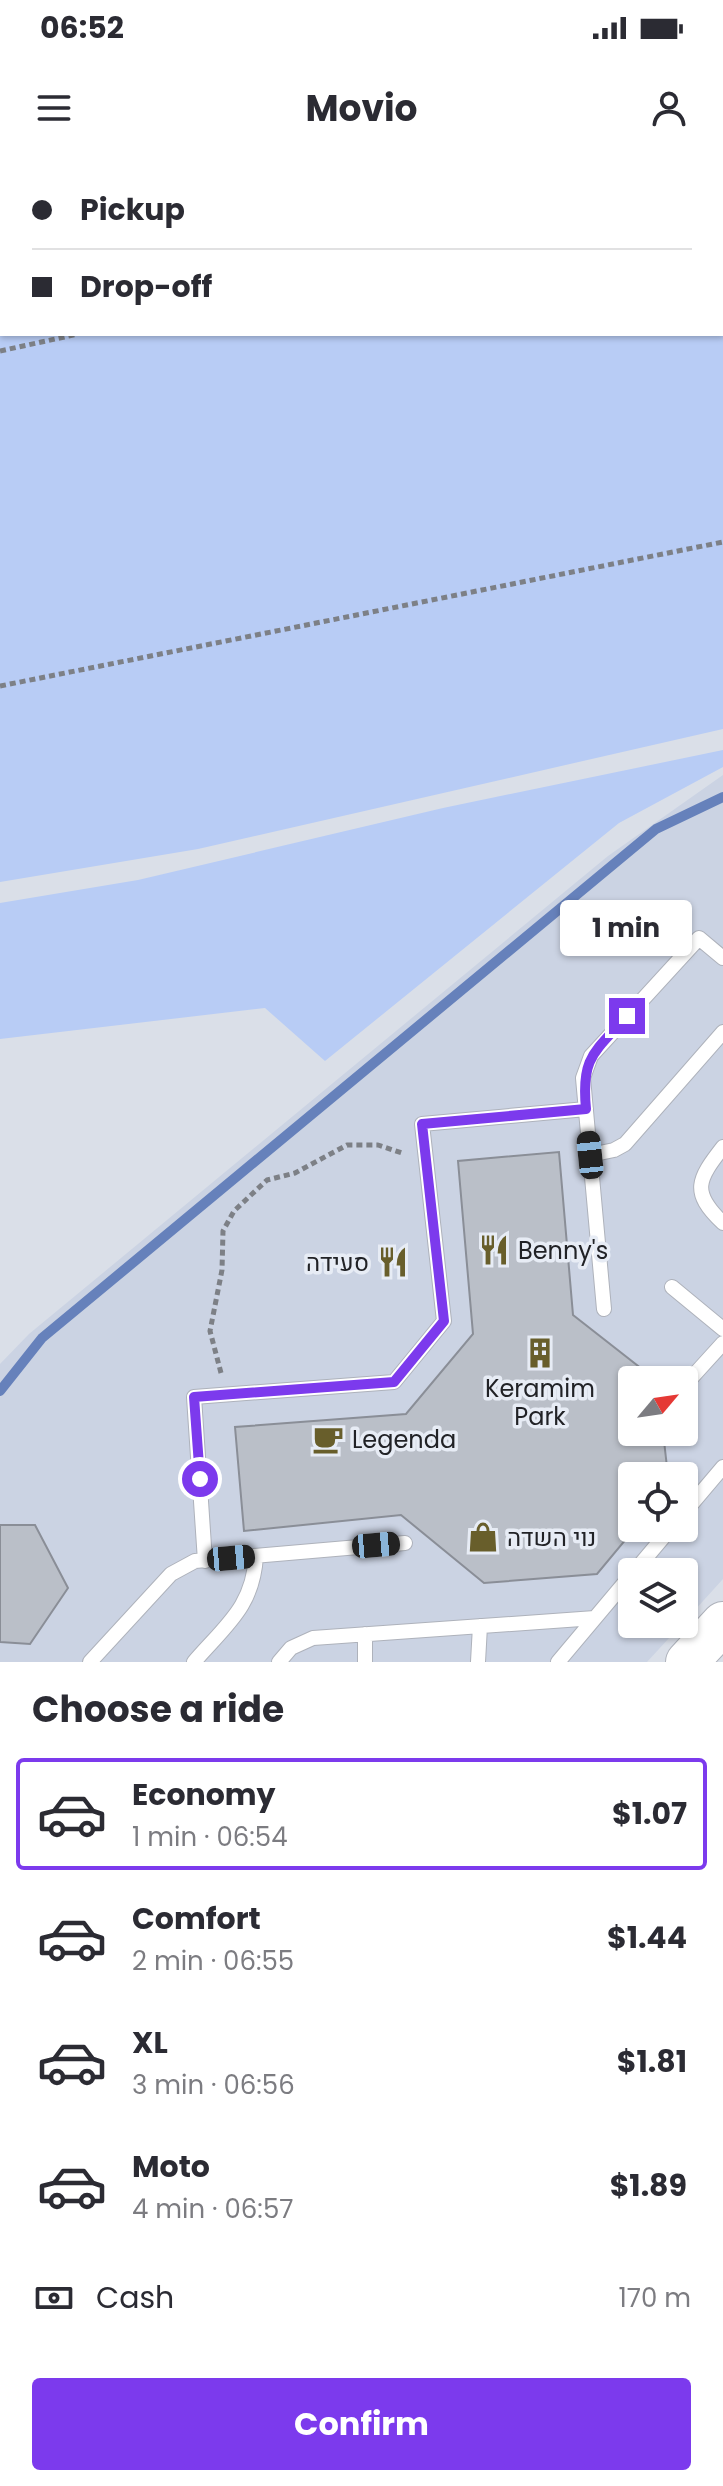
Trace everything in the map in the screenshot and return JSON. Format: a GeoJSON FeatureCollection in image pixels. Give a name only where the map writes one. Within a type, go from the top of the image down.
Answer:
{"type":"FeatureCollection","features":[{"type":"Feature","properties":{"kind":"main road"},"geometry":{"type":"LineString","coordinates":[[687,1662],[723,1623]]}},
{"type":"Feature","properties":{"kind":"lane"},"geometry":{"type":"LineString","coordinates":[[604,1309],[583,1078],[591,1056],[699,938],[722,955]]}},
{"type":"Feature","properties":{"kind":"lane"},"geometry":{"type":"LineString","coordinates":[[590,1155],[614,1150],[625,1144],[723,1032]]}},
{"type":"Feature","properties":{"kind":"lane"},"geometry":{"type":"LineString","coordinates":[[205,1561],[194,1397],[394,1382],[444,1321],[422,1124],[586,1109]]}},
{"type":"Feature","properties":{"kind":"lane"},"geometry":{"type":"LineString","coordinates":[[723,1147],[702,1174],[700,1184],[707,1206],[723,1223]]}},
{"type":"Feature","properties":{"kind":"lane"},"geometry":{"type":"LineString","coordinates":[[672,1287],[723,1329]]}},
{"type":"Feature","properties":{"kind":"lane"},"geometry":{"type":"LineString","coordinates":[[698,1371],[723,1343]]}},
{"type":"Feature","properties":{"kind":"lane"},"geometry":{"type":"LineString","coordinates":[[698,1496],[723,1467]]}},
{"type":"Feature","properties":{"kind":"lane"},"geometry":{"type":"LineString","coordinates":[[646,1558],[659,1542]]}},
{"type":"Feature","properties":{"kind":"lane"},"geometry":{"type":"LineString","coordinates":[[90,1662],[171,1574],[195,1561],[405,1543]]}},
{"type":"Feature","properties":{"kind":"lane"},"geometry":{"type":"LineString","coordinates":[[194,1662],[248,1599],[255,1584],[256,1556]]}},
{"type":"Feature","properties":{"kind":"lane"},"geometry":{"type":"LineString","coordinates":[[558,1662],[618,1591]]}},
{"type":"Feature","properties":{"kind":"lane"},"geometry":{"type":"LineString","coordinates":[[279,1662],[291,1648],[313,1638],[595,1618]]}},
{"type":"Feature","properties":{"kind":"lane"},"geometry":{"type":"LineString","coordinates":[[478,1662],[480,1626]]}},
{"type":"Feature","properties":{"kind":"lane"},"geometry":{"type":"LineString","coordinates":[[365,1634],[365,1662]]}},
{"type":"Feature","properties":{"kind":"path"},"geometry":{"type":"LineString","coordinates":[[0,351],[69,336]]}},
{"type":"Feature","properties":{"kind":"path"},"geometry":{"type":"LineString","coordinates":[[0,686],[723,542]]}},
{"type":"Feature","properties":{"kind":"path"},"geometry":{"type":"LineString","coordinates":[[229,1394],[210,1331],[222,1270],[223,1231],[248,1193],[267,1180],[295,1173],[347,1145],[378,1145],[426,1161]]}},
{"type":"Feature","properties":{"kind":"shaded area"},"geometry":{"type":"Polygon","coordinates":[[[0,336],[723,336],[723,729],[198,849],[0,882],[0,336]]]}},
{"type":"Feature","properties":{"kind":"shaded area"},"geometry":{"type":"Polygon","coordinates":[[[723,750],[723,767],[619,823],[325,1061],[265,1008],[0,1039],[0,903],[138,880],[443,808],[723,750]]]}},
{"type":"Feature","properties":{"kind":"shaded area"},"geometry":{"type":"Polygon","coordinates":[[[723,775],[723,1579],[698,1607],[698,1558],[618,1558],[618,1638],[669,1638],[647,1662],[0,1662],[0,1364],[29,1334],[608,856],[723,775]]]}},
{"type":"Feature","properties":{"kind":"building","name":"Keramim Park"},"geometry":{"type":"Polygon","coordinates":[[[559,1152],[573,1315],[638,1366],[618,1366],[618,1446],[665,1446],[666,1462],[618,1462],[618,1542],[624,1542],[597,1574],[484,1583],[401,1515],[244,1531],[235,1427],[406,1414],[473,1334],[458,1161],[559,1152]]]}},
{"type":"Feature","properties":{"kind":"building"},"geometry":{"type":"Polygon","coordinates":[[[0,1525],[35,1525],[68,1588],[30,1644],[0,1642],[0,1525]]]}},
{"type":"Feature","properties":{"kind":"waterway"},"geometry":{"type":"LineString","coordinates":[[0,1391],[42,1338],[656,829],[723,797]]}},
{"type":"Feature","properties":{"kind":"place","name":"Benny's"},"geometry":{"type":"Point","coordinates":[494,1250]}},
{"type":"Feature","properties":{"kind":"place","name":"סעידה"},"geometry":{"type":"Point","coordinates":[393,1262]}},
{"type":"Feature","properties":{"kind":"place","name":"Keramim Park"},"geometry":{"type":"Point","coordinates":[540,1353]}},
{"type":"Feature","properties":{"kind":"place","name":"Legenda"},"geometry":{"type":"Point","coordinates":[328,1439]}},
{"type":"Feature","properties":{"kind":"place","name":"נוי השדה"},"geometry":{"type":"Point","coordinates":[483,1537]}},
{"type":"Feature","properties":{"kind":"route"},"geometry":{"type":"LineString","coordinates":[[200,1479],[194,1397],[394,1382],[444,1321],[422,1124],[586,1109],[583,1078],[586,1066],[591,1056],[627,1016]]}}]}
